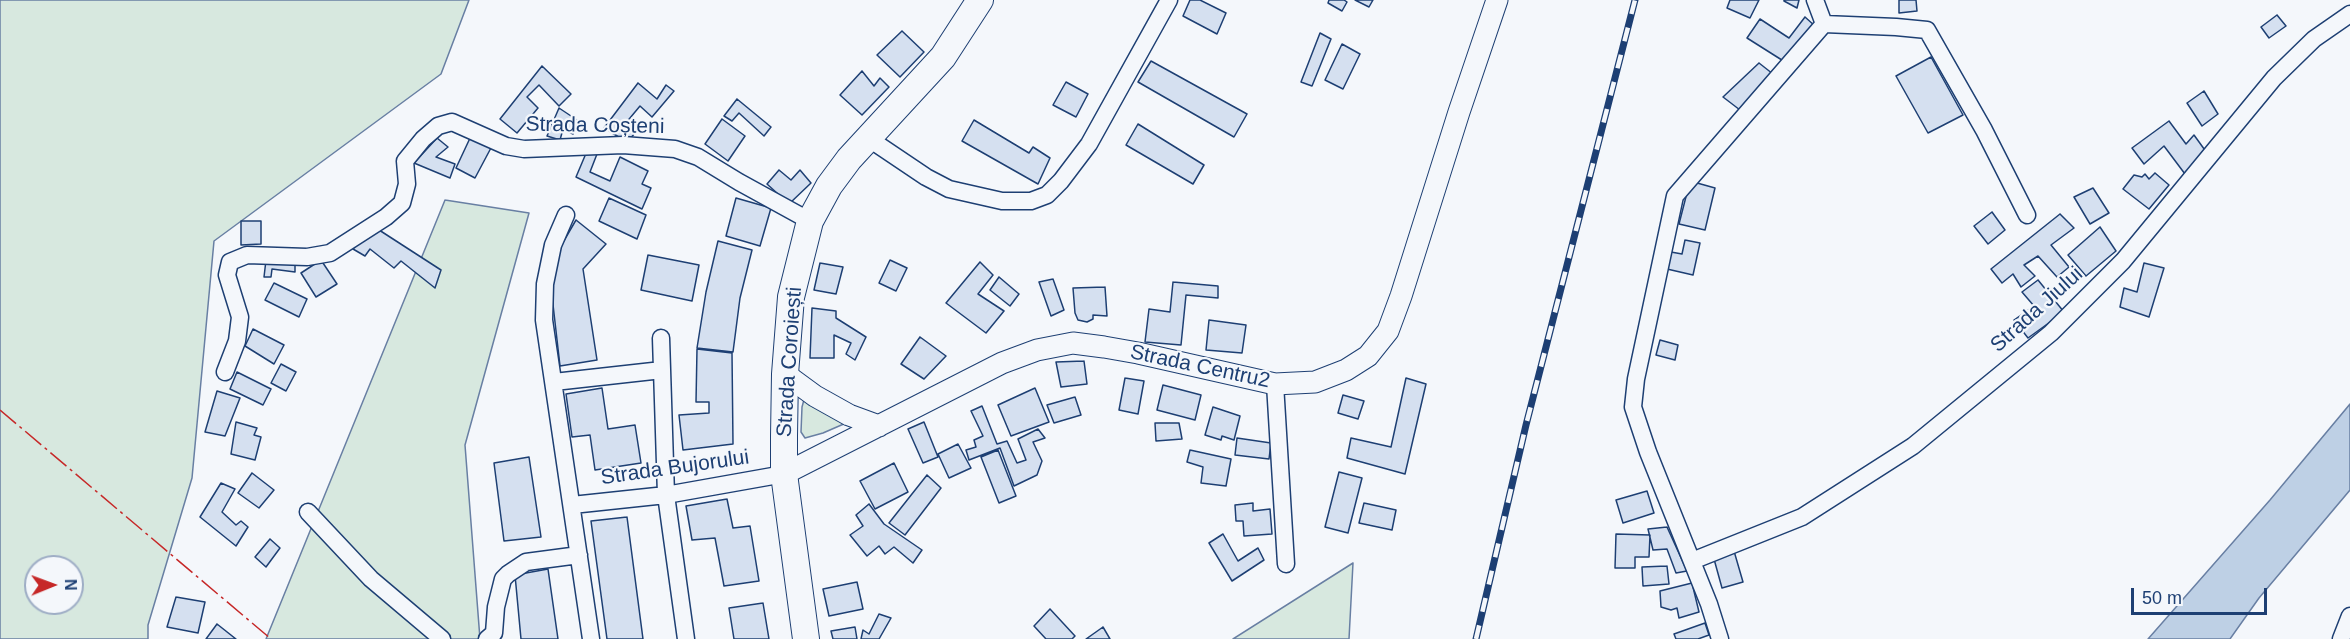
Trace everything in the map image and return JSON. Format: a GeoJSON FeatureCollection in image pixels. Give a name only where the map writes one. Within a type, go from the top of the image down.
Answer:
{"type":"FeatureCollection","features":[{"type":"Feature","properties":{"kind":"main road","name":"Strada Coroiești"},"geometry":{"type":"LineString","coordinates":[[806,639],[784,474],[785,374],[791,297],[810,221],[829,186],[867,138],[943,57],[980,0]]}},
{"type":"Feature","properties":{"kind":"street"},"geometry":{"type":"LineString","coordinates":[[867,138],[926,177],[949,189],[1002,201],[1031,201],[1047,195],[1061,181],[1089,144],[1169,0]]}},
{"type":"Feature","properties":{"kind":"street","name":"Strada Centru2"},"geometry":{"type":"LineString","coordinates":[[784,474],[1002,363],[1037,350],[1073,343],[1138,353],[1275,384],[1316,382],[1346,370],[1368,356],[1388,331],[1497,0]]}},
{"type":"Feature","properties":{"kind":"street"},"geometry":{"type":"LineString","coordinates":[[1815,0],[1824,24]]}},
{"type":"Feature","properties":{"kind":"street","name":"Strada Jiului"},"geometry":{"type":"LineString","coordinates":[[1692,561],[1802,517],[1913,446],[2051,333],[2123,261],[2274,78],[2314,39],[2350,14]]}},
{"type":"Feature","properties":{"kind":"street"},"geometry":{"type":"LineString","coordinates":[[1824,24],[1927,30],[1984,130],[2026,215]]}},
{"type":"Feature","properties":{"kind":"street"},"geometry":{"type":"LineString","coordinates":[[1720,639],[1633,407],[1638,367],[1675,196],[1824,24]]}},
{"type":"Feature","properties":{"kind":"street","name":"Strada Coșteni"},"geometry":{"type":"LineString","coordinates":[[225,372],[237,341],[240,317],[226,275],[230,262],[248,255],[307,257],[330,253],[386,217],[402,203],[407,184],[405,161],[423,139],[438,126],[452,122],[506,146],[524,149],[623,145],[675,149],[698,157],[739,183],[810,221]]}},
{"type":"Feature","properties":{"kind":"street"},"geometry":{"type":"LineString","coordinates":[[566,215],[554,245],[545,284],[544,320],[591,639]]}},
{"type":"Feature","properties":{"kind":"street"},"geometry":{"type":"LineString","coordinates":[[661,338],[666,495],[686,639]]}},
{"type":"Feature","properties":{"kind":"street"},"geometry":{"type":"LineString","coordinates":[[554,382],[662,370]]}},
{"type":"Feature","properties":{"kind":"street"},"geometry":{"type":"LineString","coordinates":[[785,374],[814,396],[849,415],[879,426]]}},
{"type":"Feature","properties":{"kind":"street"},"geometry":{"type":"LineString","coordinates":[[1275,384],[1286,564]]}},
{"type":"Feature","properties":{"kind":"street","name":"Strada Bujorului"},"geometry":{"type":"LineString","coordinates":[[572,505],[666,495],[784,474]]}},
{"type":"Feature","properties":{"kind":"street"},"geometry":{"type":"LineString","coordinates":[[308,512],[371,579],[442,639]]}},
{"type":"Feature","properties":{"kind":"street"},"geometry":{"type":"LineString","coordinates":[[487,639],[494,633],[496,607],[503,579],[508,574],[526,562],[579,555]]}},
{"type":"Feature","properties":{"kind":"street"},"geometry":{"type":"LineString","coordinates":[[2341,639],[2350,616]]}},
{"type":"Feature","properties":{"kind":"shaded area"},"geometry":{"type":"Polygon","coordinates":[[[0,0],[469,0],[441,74],[214,241],[192,478],[148,625],[148,639],[0,639],[0,0]]]}},
{"type":"Feature","properties":{"kind":"shaded area"},"geometry":{"type":"Polygon","coordinates":[[[445,200],[529,213],[465,445],[480,639],[266,639],[445,200]]]}},
{"type":"Feature","properties":{"kind":"shaded area"},"geometry":{"type":"Polygon","coordinates":[[[805,396],[846,423],[805,438],[801,432],[805,396]]]}},
{"type":"Feature","properties":{"kind":"shaded area"},"geometry":{"type":"Polygon","coordinates":[[[1353,563],[1349,639],[1233,639],[1353,563]]]}},
{"type":"Feature","properties":{"kind":"water"},"geometry":{"type":"Polygon","coordinates":[[[2350,404],[2350,490],[2259,598],[2230,639],[2148,639],[2270,500],[2350,404]]]}},
{"type":"Feature","properties":{"kind":"building"},"geometry":{"type":"Polygon","coordinates":[[[1190,0],[1200,0],[1226,13],[1217,34],[1183,16],[1190,0]]]}},
{"type":"Feature","properties":{"kind":"building"},"geometry":{"type":"Polygon","coordinates":[[[1329,0],[1347,2],[1342,11],[1328,3],[1329,0]]]}},
{"type":"Feature","properties":{"kind":"building"},"geometry":{"type":"Polygon","coordinates":[[[1355,0],[1373,0],[1369,7],[1355,0]]]}},
{"type":"Feature","properties":{"kind":"building"},"geometry":{"type":"Polygon","coordinates":[[[1730,0],[1759,0],[1750,18],[1727,8],[1730,0]]]}},
{"type":"Feature","properties":{"kind":"building"},"geometry":{"type":"Polygon","coordinates":[[[1799,0],[1797,8],[1784,1],[1799,0]]]}},
{"type":"Feature","properties":{"kind":"building"},"geometry":{"type":"Polygon","coordinates":[[[1899,0],[1916,0],[1917,11],[1899,13],[1899,0]]]}},
{"type":"Feature","properties":{"kind":"building"},"geometry":{"type":"Polygon","coordinates":[[[2277,15],[2286,26],[2269,38],[2261,27],[2277,15]]]}},
{"type":"Feature","properties":{"kind":"building"},"geometry":{"type":"Polygon","coordinates":[[[1805,17],[1815,26],[1785,62],[1747,38],[1760,19],[1789,38],[1805,17]]]}},
{"type":"Feature","properties":{"kind":"building"},"geometry":{"type":"Polygon","coordinates":[[[902,31],[924,52],[900,77],[877,55],[902,31]]]}},
{"type":"Feature","properties":{"kind":"building"},"geometry":{"type":"Polygon","coordinates":[[[1320,33],[1331,39],[1312,86],[1301,82],[1320,33]]]}},
{"type":"Feature","properties":{"kind":"building"},"geometry":{"type":"Polygon","coordinates":[[[1342,44],[1360,54],[1343,89],[1325,80],[1342,44]]]}},
{"type":"Feature","properties":{"kind":"building"},"geometry":{"type":"Polygon","coordinates":[[[1931,57],[1963,115],[1928,133],[1896,76],[1931,57]]]}},
{"type":"Feature","properties":{"kind":"building"},"geometry":{"type":"Polygon","coordinates":[[[1151,61],[1247,114],[1234,137],[1138,82],[1151,61]]]}},
{"type":"Feature","properties":{"kind":"building"},"geometry":{"type":"Polygon","coordinates":[[[1759,63],[1773,74],[1740,110],[1723,97],[1759,63]]]}},
{"type":"Feature","properties":{"kind":"building"},"geometry":{"type":"Polygon","coordinates":[[[542,66],[571,94],[559,106],[539,85],[527,97],[538,108],[517,133],[500,119],[542,66]]]}},
{"type":"Feature","properties":{"kind":"building"},"geometry":{"type":"Polygon","coordinates":[[[862,71],[874,86],[880,78],[889,87],[862,115],[840,95],[862,71]]]}},
{"type":"Feature","properties":{"kind":"building"},"geometry":{"type":"Polygon","coordinates":[[[1066,82],[1088,94],[1076,117],[1053,105],[1066,82]]]}},
{"type":"Feature","properties":{"kind":"building"},"geometry":{"type":"Polygon","coordinates":[[[638,83],[657,99],[666,85],[674,91],[652,117],[640,106],[625,124],[636,132],[627,142],[604,128],[638,83]]]}},
{"type":"Feature","properties":{"kind":"building"},"geometry":{"type":"Polygon","coordinates":[[[2204,91],[2218,114],[2202,126],[2187,103],[2204,91]]]}},
{"type":"Feature","properties":{"kind":"building"},"geometry":{"type":"Polygon","coordinates":[[[737,99],[771,127],[764,136],[739,113],[732,121],[724,116],[737,99]]]}},
{"type":"Feature","properties":{"kind":"building"},"geometry":{"type":"Polygon","coordinates":[[[559,108],[577,120],[573,134],[563,129],[560,140],[547,136],[559,108]]]}},
{"type":"Feature","properties":{"kind":"building"},"geometry":{"type":"Polygon","coordinates":[[[722,119],[745,136],[728,161],[705,144],[722,119]]]}},
{"type":"Feature","properties":{"kind":"building"},"geometry":{"type":"Polygon","coordinates":[[[974,120],[1029,153],[1033,147],[1050,158],[1038,184],[962,141],[974,120]]]}},
{"type":"Feature","properties":{"kind":"building"},"geometry":{"type":"Polygon","coordinates":[[[2169,121],[2186,144],[2194,135],[2207,153],[2185,174],[2164,146],[2144,164],[2132,148],[2169,121]]]}},
{"type":"Feature","properties":{"kind":"building"},"geometry":{"type":"Polygon","coordinates":[[[1138,124],[1204,165],[1193,184],[1126,145],[1138,124]]]}},
{"type":"Feature","properties":{"kind":"building"},"geometry":{"type":"Polygon","coordinates":[[[471,136],[492,146],[475,178],[456,168],[471,136]]]}},
{"type":"Feature","properties":{"kind":"building"},"geometry":{"type":"Polygon","coordinates":[[[437,138],[448,147],[436,157],[455,164],[450,178],[414,163],[437,138]]]}},
{"type":"Feature","properties":{"kind":"building"},"geometry":{"type":"Polygon","coordinates":[[[587,151],[597,154],[590,172],[610,181],[620,157],[648,171],[642,184],[651,188],[642,209],[576,177],[587,151]]]}},
{"type":"Feature","properties":{"kind":"building"},"geometry":{"type":"Polygon","coordinates":[[[779,170],[791,180],[800,170],[811,183],[789,204],[767,184],[779,170]]]}},
{"type":"Feature","properties":{"kind":"building"},"geometry":{"type":"Polygon","coordinates":[[[2155,173],[2169,185],[2149,209],[2123,189],[2134,175],[2142,177],[2145,174],[2149,179],[2155,173]]]}},
{"type":"Feature","properties":{"kind":"building"},"geometry":{"type":"Polygon","coordinates":[[[1690,181],[1715,188],[1705,230],[1679,224],[1690,181]]]}},
{"type":"Feature","properties":{"kind":"building"},"geometry":{"type":"Polygon","coordinates":[[[2093,188],[2109,213],[2090,224],[2074,197],[2093,188]]]}},
{"type":"Feature","properties":{"kind":"building"},"geometry":{"type":"Polygon","coordinates":[[[609,198],[646,215],[637,239],[599,221],[609,198]]]}},
{"type":"Feature","properties":{"kind":"building"},"geometry":{"type":"Polygon","coordinates":[[[736,198],[771,208],[760,246],[726,236],[736,198]]]}},
{"type":"Feature","properties":{"kind":"building"},"geometry":{"type":"Polygon","coordinates":[[[1992,212],[2005,230],[1988,244],[1974,226],[1992,212]]]}},
{"type":"Feature","properties":{"kind":"building"},"geometry":{"type":"Polygon","coordinates":[[[2060,214],[2074,228],[2051,245],[2069,267],[2057,277],[2038,256],[2024,265],[2035,276],[2021,287],[2013,274],[2002,283],[1991,269],[2060,214]]]}},
{"type":"Feature","properties":{"kind":"building"},"geometry":{"type":"Polygon","coordinates":[[[576,220],[606,244],[583,269],[597,360],[560,366],[551,287],[558,251],[576,220]]]}},
{"type":"Feature","properties":{"kind":"building"},"geometry":{"type":"Polygon","coordinates":[[[241,221],[261,221],[261,244],[241,245],[241,221]]]}},
{"type":"Feature","properties":{"kind":"building"},"geometry":{"type":"Polygon","coordinates":[[[2100,227],[2116,251],[2086,276],[2068,255],[2100,227]]]}},
{"type":"Feature","properties":{"kind":"building"},"geometry":{"type":"Polygon","coordinates":[[[376,228],[441,270],[435,288],[401,261],[394,268],[370,249],[365,256],[353,249],[362,237],[376,228]]]}},
{"type":"Feature","properties":{"kind":"building"},"geometry":{"type":"Polygon","coordinates":[[[1685,240],[1700,243],[1693,275],[1667,269],[1671,252],[1682,254],[1685,240]]]}},
{"type":"Feature","properties":{"kind":"building"},"geometry":{"type":"Polygon","coordinates":[[[718,241],[752,250],[740,298],[733,352],[697,348],[706,292],[718,241]]]}},
{"type":"Feature","properties":{"kind":"building"},"geometry":{"type":"Polygon","coordinates":[[[648,255],[699,265],[692,301],[641,290],[648,255]]]}},
{"type":"Feature","properties":{"kind":"building"},"geometry":{"type":"Polygon","coordinates":[[[266,260],[295,261],[295,272],[272,269],[271,277],[264,277],[266,260]]]}},
{"type":"Feature","properties":{"kind":"building"},"geometry":{"type":"Polygon","coordinates":[[[321,260],[337,284],[316,297],[301,273],[321,260]]]}},
{"type":"Feature","properties":{"kind":"building"},"geometry":{"type":"Polygon","coordinates":[[[890,260],[907,268],[896,291],[879,283],[890,260]]]}},
{"type":"Feature","properties":{"kind":"building"},"geometry":{"type":"Polygon","coordinates":[[[980,262],[993,275],[978,294],[1004,311],[986,333],[946,303],[980,262]]]}},
{"type":"Feature","properties":{"kind":"building"},"geometry":{"type":"Polygon","coordinates":[[[820,263],[843,267],[836,294],[814,290],[820,263]]]}},
{"type":"Feature","properties":{"kind":"building"},"geometry":{"type":"Polygon","coordinates":[[[2144,263],[2164,268],[2149,317],[2120,307],[2124,288],[2137,292],[2144,263]]]}},
{"type":"Feature","properties":{"kind":"building"},"geometry":{"type":"Polygon","coordinates":[[[999,277],[1019,294],[1010,306],[990,290],[999,277]]]}},
{"type":"Feature","properties":{"kind":"building"},"geometry":{"type":"Polygon","coordinates":[[[1053,279],[1064,310],[1051,316],[1039,282],[1053,279]]]}},
{"type":"Feature","properties":{"kind":"building"},"geometry":{"type":"Polygon","coordinates":[[[2038,280],[2064,312],[2028,338],[2014,320],[2034,306],[2022,292],[2038,280]]]}},
{"type":"Feature","properties":{"kind":"building"},"geometry":{"type":"Polygon","coordinates":[[[1173,282],[1218,286],[1218,298],[1186,295],[1181,345],[1145,342],[1149,309],[1170,312],[1173,282]]]}},
{"type":"Feature","properties":{"kind":"building"},"geometry":{"type":"Polygon","coordinates":[[[274,283],[307,299],[299,317],[265,300],[274,283]]]}},
{"type":"Feature","properties":{"kind":"building"},"geometry":{"type":"Polygon","coordinates":[[[1105,287],[1107,316],[1093,315],[1093,319],[1087,322],[1078,320],[1075,313],[1073,288],[1105,287]]]}},
{"type":"Feature","properties":{"kind":"building"},"geometry":{"type":"Polygon","coordinates":[[[812,308],[836,311],[836,318],[866,337],[855,360],[846,354],[851,343],[834,335],[834,358],[810,358],[812,308]]]}},
{"type":"Feature","properties":{"kind":"building"},"geometry":{"type":"Polygon","coordinates":[[[1209,320],[1246,325],[1242,353],[1206,350],[1209,320]]]}},
{"type":"Feature","properties":{"kind":"building"},"geometry":{"type":"Polygon","coordinates":[[[253,329],[284,345],[274,364],[245,346],[253,329]]]}},
{"type":"Feature","properties":{"kind":"building"},"geometry":{"type":"Polygon","coordinates":[[[920,337],[946,356],[924,379],[901,364],[920,337]]]}},
{"type":"Feature","properties":{"kind":"building"},"geometry":{"type":"Polygon","coordinates":[[[1660,340],[1678,345],[1675,360],[1656,355],[1660,340]]]}},
{"type":"Feature","properties":{"kind":"building"},"geometry":{"type":"Polygon","coordinates":[[[697,349],[732,353],[733,444],[683,450],[679,415],[709,413],[709,402],[696,402],[697,349]]]}},
{"type":"Feature","properties":{"kind":"building"},"geometry":{"type":"Polygon","coordinates":[[[1084,361],[1087,384],[1061,387],[1056,362],[1084,361]]]}},
{"type":"Feature","properties":{"kind":"building"},"geometry":{"type":"Polygon","coordinates":[[[281,364],[296,372],[286,391],[271,383],[281,364]]]}},
{"type":"Feature","properties":{"kind":"building"},"geometry":{"type":"Polygon","coordinates":[[[237,372],[271,389],[263,405],[230,389],[237,372]]]}},
{"type":"Feature","properties":{"kind":"building"},"geometry":{"type":"Polygon","coordinates":[[[1125,378],[1144,381],[1138,414],[1119,410],[1125,378]]]}},
{"type":"Feature","properties":{"kind":"building"},"geometry":{"type":"Polygon","coordinates":[[[1406,378],[1426,384],[1405,474],[1347,458],[1351,438],[1391,447],[1406,378]]]}},
{"type":"Feature","properties":{"kind":"building"},"geometry":{"type":"Polygon","coordinates":[[[1163,385],[1201,395],[1195,420],[1157,410],[1163,385]]]}},
{"type":"Feature","properties":{"kind":"building"},"geometry":{"type":"Polygon","coordinates":[[[602,388],[608,429],[635,425],[641,463],[595,470],[590,435],[572,437],[566,394],[602,388]]]}},
{"type":"Feature","properties":{"kind":"building"},"geometry":{"type":"Polygon","coordinates":[[[1035,388],[1049,422],[1011,436],[998,405],[1035,388]]]}},
{"type":"Feature","properties":{"kind":"building"},"geometry":{"type":"Polygon","coordinates":[[[217,391],[240,398],[225,436],[205,432],[217,391]]]}},
{"type":"Feature","properties":{"kind":"building"},"geometry":{"type":"Polygon","coordinates":[[[1343,395],[1364,401],[1358,419],[1338,413],[1343,395]]]}},
{"type":"Feature","properties":{"kind":"building"},"geometry":{"type":"Polygon","coordinates":[[[1075,397],[1081,415],[1054,423],[1047,405],[1075,397]]]}},
{"type":"Feature","properties":{"kind":"building"},"geometry":{"type":"Polygon","coordinates":[[[982,406],[997,444],[1007,441],[1017,463],[1026,460],[1018,439],[1038,429],[1045,438],[1033,442],[1042,461],[1037,475],[1014,486],[1000,448],[969,460],[966,450],[976,447],[974,440],[983,436],[971,411],[982,406]]]}},
{"type":"Feature","properties":{"kind":"building"},"geometry":{"type":"Polygon","coordinates":[[[1213,407],[1240,416],[1234,440],[1222,436],[1221,440],[1205,435],[1213,407]]]}},
{"type":"Feature","properties":{"kind":"building"},"geometry":{"type":"Polygon","coordinates":[[[236,422],[257,428],[254,435],[261,437],[255,460],[231,454],[236,422]]]}},
{"type":"Feature","properties":{"kind":"building"},"geometry":{"type":"Polygon","coordinates":[[[924,422],[938,457],[923,463],[908,429],[924,422]]]}},
{"type":"Feature","properties":{"kind":"building"},"geometry":{"type":"Polygon","coordinates":[[[1155,423],[1179,423],[1182,439],[1156,441],[1155,423]]]}},
{"type":"Feature","properties":{"kind":"building"},"geometry":{"type":"Polygon","coordinates":[[[1237,438],[1271,443],[1269,459],[1235,455],[1237,438]]]}},
{"type":"Feature","properties":{"kind":"building"},"geometry":{"type":"Polygon","coordinates":[[[958,444],[971,468],[949,478],[938,454],[958,444]]]}},
{"type":"Feature","properties":{"kind":"building"},"geometry":{"type":"Polygon","coordinates":[[[998,450],[1016,496],[999,503],[981,457],[998,450]]]}},
{"type":"Feature","properties":{"kind":"building"},"geometry":{"type":"Polygon","coordinates":[[[1190,450],[1231,459],[1226,486],[1201,483],[1203,467],[1187,462],[1190,450]]]}},
{"type":"Feature","properties":{"kind":"building"},"geometry":{"type":"Polygon","coordinates":[[[529,457],[541,537],[504,541],[494,463],[529,457]]]}},
{"type":"Feature","properties":{"kind":"building"},"geometry":{"type":"Polygon","coordinates":[[[894,463],[908,492],[875,509],[860,481],[894,463]]]}},
{"type":"Feature","properties":{"kind":"building"},"geometry":{"type":"Polygon","coordinates":[[[1339,472],[1362,478],[1348,533],[1325,527],[1339,472]]]}},
{"type":"Feature","properties":{"kind":"building"},"geometry":{"type":"Polygon","coordinates":[[[252,473],[274,490],[259,508],[238,493],[252,473]]]}},
{"type":"Feature","properties":{"kind":"building"},"geometry":{"type":"Polygon","coordinates":[[[927,475],[941,488],[905,535],[889,523],[927,475]]]}},
{"type":"Feature","properties":{"kind":"building"},"geometry":{"type":"Polygon","coordinates":[[[221,483],[235,489],[222,512],[236,525],[241,521],[248,527],[236,546],[200,517],[221,483]]]}},
{"type":"Feature","properties":{"kind":"building"},"geometry":{"type":"Polygon","coordinates":[[[1647,491],[1654,513],[1623,523],[1616,500],[1647,491]]]}},
{"type":"Feature","properties":{"kind":"building"},"geometry":{"type":"Polygon","coordinates":[[[727,499],[733,528],[750,526],[759,581],[724,586],[715,538],[692,540],[686,506],[727,499]]]}},
{"type":"Feature","properties":{"kind":"building"},"geometry":{"type":"Polygon","coordinates":[[[1253,503],[1253,511],[1270,509],[1272,534],[1244,536],[1243,521],[1236,521],[1235,505],[1253,503]]]}},
{"type":"Feature","properties":{"kind":"building"},"geometry":{"type":"Polygon","coordinates":[[[1364,503],[1396,510],[1392,530],[1359,523],[1364,503]]]}},
{"type":"Feature","properties":{"kind":"building"},"geometry":{"type":"Polygon","coordinates":[[[869,504],[884,524],[922,550],[913,563],[894,547],[885,554],[879,546],[867,556],[850,535],[863,526],[856,515],[869,504]]]}},
{"type":"Feature","properties":{"kind":"building"},"geometry":{"type":"Polygon","coordinates":[[[627,517],[643,639],[607,639],[591,521],[627,517]]]}},
{"type":"Feature","properties":{"kind":"building"},"geometry":{"type":"Polygon","coordinates":[[[1667,527],[1687,571],[1676,573],[1667,549],[1653,550],[1648,529],[1667,527]]]}},
{"type":"Feature","properties":{"kind":"building"},"geometry":{"type":"Polygon","coordinates":[[[1223,534],[1238,561],[1258,548],[1264,560],[1232,581],[1209,543],[1223,534]]]}},
{"type":"Feature","properties":{"kind":"building"},"geometry":{"type":"Polygon","coordinates":[[[1616,534],[1650,535],[1649,557],[1635,557],[1635,568],[1615,568],[1616,534]]]}},
{"type":"Feature","properties":{"kind":"building"},"geometry":{"type":"Polygon","coordinates":[[[270,539],[280,548],[266,567],[255,557],[270,539]]]}},
{"type":"Feature","properties":{"kind":"building"},"geometry":{"type":"Polygon","coordinates":[[[1734,551],[1743,582],[1722,588],[1714,559],[1734,551]]]}},
{"type":"Feature","properties":{"kind":"building"},"geometry":{"type":"Polygon","coordinates":[[[1667,566],[1669,584],[1643,586],[1642,567],[1667,566]]]}},
{"type":"Feature","properties":{"kind":"building"},"geometry":{"type":"Polygon","coordinates":[[[548,569],[558,639],[521,639],[515,575],[548,569]]]}},
{"type":"Feature","properties":{"kind":"building"},"geometry":{"type":"Polygon","coordinates":[[[857,582],[863,609],[829,616],[823,589],[857,582]]]}},
{"type":"Feature","properties":{"kind":"building"},"geometry":{"type":"Polygon","coordinates":[[[1692,583],[1699,612],[1679,618],[1677,608],[1671,610],[1661,607],[1660,591],[1692,583]]]}},
{"type":"Feature","properties":{"kind":"building"},"geometry":{"type":"Polygon","coordinates":[[[176,597],[205,602],[198,633],[167,627],[176,597]]]}},
{"type":"Feature","properties":{"kind":"building"},"geometry":{"type":"Polygon","coordinates":[[[763,603],[769,639],[734,639],[729,608],[763,603]]]}},
{"type":"Feature","properties":{"kind":"building"},"geometry":{"type":"Polygon","coordinates":[[[1050,609],[1075,636],[1072,639],[1046,639],[1034,626],[1050,609]]]}},
{"type":"Feature","properties":{"kind":"building"},"geometry":{"type":"Polygon","coordinates":[[[879,614],[891,618],[879,639],[861,639],[863,630],[869,634],[879,614]]]}},
{"type":"Feature","properties":{"kind":"building"},"geometry":{"type":"Polygon","coordinates":[[[1705,623],[1709,635],[1698,639],[1676,639],[1674,634],[1705,623]]]}},
{"type":"Feature","properties":{"kind":"building"},"geometry":{"type":"Polygon","coordinates":[[[217,624],[236,639],[206,639],[217,624]]]}},
{"type":"Feature","properties":{"kind":"building"},"geometry":{"type":"Polygon","coordinates":[[[855,627],[857,639],[833,639],[831,631],[855,627]]]}},
{"type":"Feature","properties":{"kind":"building"},"geometry":{"type":"Polygon","coordinates":[[[1103,627],[1110,639],[1086,639],[1103,627]]]}},
{"type":"Feature","properties":{"kind":"railway"},"geometry":{"type":"LineString","coordinates":[[1476,639],[1526,425],[1635,0]]}},
{"type":"Feature","properties":{"kind":"power"},"geometry":{"type":"LineString","coordinates":[[0,410],[271,639]]}}]}
